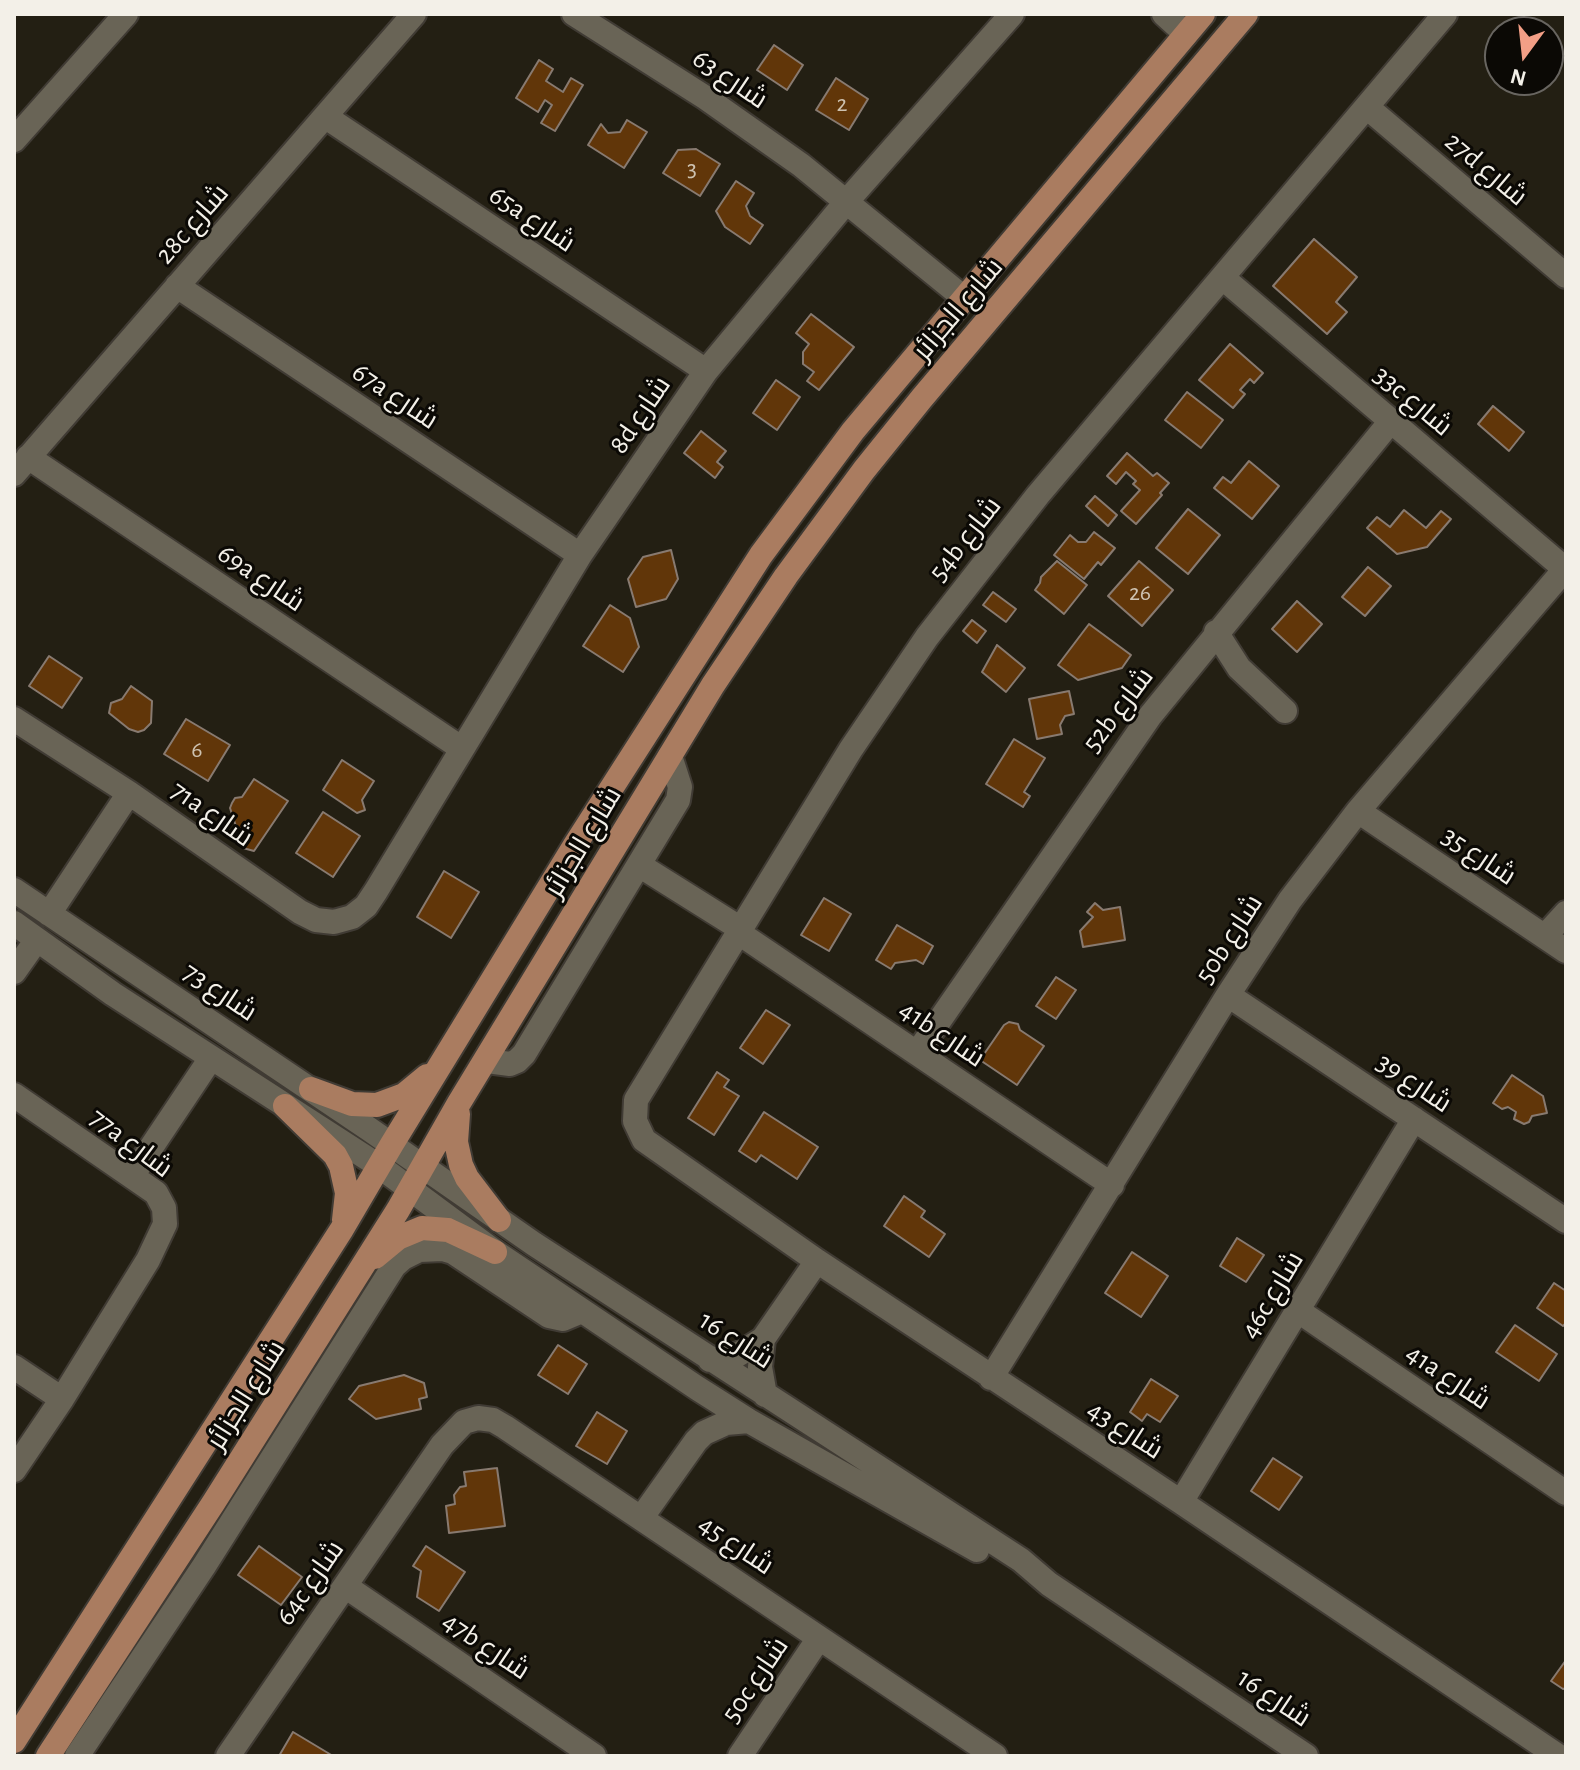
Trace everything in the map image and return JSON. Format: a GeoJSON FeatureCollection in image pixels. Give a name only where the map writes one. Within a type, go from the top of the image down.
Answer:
{"type":"FeatureCollection","features":[{"type":"Feature","properties":{"kind":"main road","name":"شارع الجزائر"},"geometry":{"type":"LineString","coordinates":[[14,1741],[342,1229],[583,832],[761,555],[853,431],[1203,14]]}},
{"type":"Feature","properties":{"kind":"main road","name":"شارع الجزائر"},"geometry":{"type":"LineString","coordinates":[[48,1756],[417,1178],[459,1103],[756,619],[864,470],[1246,14]]}},
{"type":"Feature","properties":{"kind":"main road"},"geometry":{"type":"LineString","coordinates":[[311,1089],[352,1104],[377,1105],[404,1095],[441,1064]]}},
{"type":"Feature","properties":{"kind":"main road"},"geometry":{"type":"LineString","coordinates":[[459,1103],[456,1142],[461,1165],[467,1178],[499,1220]]}},
{"type":"Feature","properties":{"kind":"main road"},"geometry":{"type":"LineString","coordinates":[[285,1106],[335,1155],[341,1166],[347,1193],[342,1229]]}},
{"type":"Feature","properties":{"kind":"main road"},"geometry":{"type":"LineString","coordinates":[[356,1275],[398,1238],[422,1228],[448,1230],[495,1252]]}},
{"type":"Feature","properties":{"kind":"street"},"geometry":{"type":"LineString","coordinates":[[14,140],[126,14]]}},
{"type":"Feature","properties":{"kind":"street","name":"28c شارع"},"geometry":{"type":"LineString","coordinates":[[21,465],[414,14]]}},
{"type":"Feature","properties":{"kind":"street","name":"شارع 63"},"geometry":{"type":"LineString","coordinates":[[574,14],[730,114],[847,201],[964,298]]}},
{"type":"Feature","properties":{"kind":"street"},"geometry":{"type":"LineString","coordinates":[[1164,14],[1186,34]]}},
{"type":"Feature","properties":{"kind":"street","name":"54b شارع"},"geometry":{"type":"LineString","coordinates":[[661,1153],[644,1140],[635,1121],[636,1100],[851,749],[927,637],[1038,495],[1445,14]]}},
{"type":"Feature","properties":{"kind":"street","name":"8d شارع"},"geometry":{"type":"LineString","coordinates":[[376,891],[580,555],[706,371],[998,18]]}},
{"type":"Feature","properties":{"kind":"street","name":"27d شارع"},"geometry":{"type":"LineString","coordinates":[[1368,108],[1566,276]]}},
{"type":"Feature","properties":{"kind":"street","name":"65a شارع"},"geometry":{"type":"LineString","coordinates":[[326,117],[706,371]]}},
{"type":"Feature","properties":{"kind":"street","name":"33c شارع"},"geometry":{"type":"LineString","coordinates":[[1223,278],[1566,568]]}},
{"type":"Feature","properties":{"kind":"street","name":"67a شارع"},"geometry":{"type":"LineString","coordinates":[[177,286],[580,555]]}},
{"type":"Feature","properties":{"kind":"street","name":"52b شارع"},"geometry":{"type":"LineString","coordinates":[[917,1053],[1115,765],[1208,642],[1391,421]]}},
{"type":"Feature","properties":{"kind":"street","name":"69a شارع"},"geometry":{"type":"LineString","coordinates":[[21,465],[461,748]]}},
{"type":"Feature","properties":{"kind":"street","name":"50b شارع"},"geometry":{"type":"LineString","coordinates":[[991,1378],[1290,900],[1358,811],[1566,568]]}},
{"type":"Feature","properties":{"kind":"street"},"geometry":{"type":"LineString","coordinates":[[1208,642],[1285,711]]}},
{"type":"Feature","properties":{"kind":"street","name":"71a شارع"},"geometry":{"type":"LineString","coordinates":[[14,719],[316,920],[334,922],[352,917],[366,906],[376,891]]}},
{"type":"Feature","properties":{"kind":"street"},"geometry":{"type":"LineString","coordinates":[[487,1061],[510,1064],[524,1054],[639,865],[680,794],[670,756]]}},
{"type":"Feature","properties":{"kind":"street"},"geometry":{"type":"LineString","coordinates":[[49,914],[129,793]]}},
{"type":"Feature","properties":{"kind":"street","name":"شارع 35"},"geometry":{"type":"LineString","coordinates":[[1358,811],[1566,951]]}},
{"type":"Feature","properties":{"kind":"street","name":"41b شارع"},"geometry":{"type":"LineString","coordinates":[[639,865],[1112,1185]]}},
{"type":"Feature","properties":{"kind":"street","name":"شارع 73"},"geometry":{"type":"LineString","coordinates":[[14,890],[392,1144]]}},
{"type":"Feature","properties":{"kind":"street"},"geometry":{"type":"LineString","coordinates":[[1545,936],[1566,913]]}},
{"type":"Feature","properties":{"kind":"street"},"geometry":{"type":"LineString","coordinates":[[14,923],[36,941],[211,1058],[379,1166]]}},
{"type":"Feature","properties":{"kind":"street"},"geometry":{"type":"LineString","coordinates":[[14,972],[36,941]]}},
{"type":"Feature","properties":{"kind":"street","name":"شارع 39"},"geometry":{"type":"LineString","coordinates":[[1228,995],[1566,1221]]}},
{"type":"Feature","properties":{"kind":"street"},"geometry":{"type":"LineString","coordinates":[[132,1176],[211,1058]]}},
{"type":"Feature","properties":{"kind":"street","name":"77a شارع"},"geometry":{"type":"LineString","coordinates":[[14,1095],[156,1193],[164,1208],[165,1224],[148,1260],[62,1399]]}},
{"type":"Feature","properties":{"kind":"street","name":"46c شارع"},"geometry":{"type":"LineString","coordinates":[[1181,1502],[1414,1119]]}},
{"type":"Feature","properties":{"kind":"street","name":"شارع 16"},"geometry":{"type":"LineString","coordinates":[[392,1144],[417,1178],[495,1252],[582,1311],[749,1421],[1001,1563],[1049,1584]]}},
{"type":"Feature","properties":{"kind":"street","name":"شارع 43"},"geometry":{"type":"LineString","coordinates":[[661,1153],[991,1378],[1558,1756]]}},
{"type":"Feature","properties":{"kind":"street","name":"شارع 16"},"geometry":{"type":"LineString","coordinates":[[379,1166],[417,1178],[499,1220],[1021,1560],[1049,1584],[1306,1756]]}},
{"type":"Feature","properties":{"kind":"street"},"geometry":{"type":"LineString","coordinates":[[77,1756],[394,1266],[403,1258],[419,1250],[443,1249],[453,1252],[549,1316],[563,1319],[582,1311]]}},
{"type":"Feature","properties":{"kind":"street"},"geometry":{"type":"LineString","coordinates":[[710,1360],[739,1354],[763,1339],[817,1261]]}},
{"type":"Feature","properties":{"kind":"street","name":"41a شارع"},"geometry":{"type":"LineString","coordinates":[[1297,1310],[1566,1493]]}},
{"type":"Feature","properties":{"kind":"street"},"geometry":{"type":"LineString","coordinates":[[763,1339],[760,1367],[765,1395]]}},
{"type":"Feature","properties":{"kind":"street"},"geometry":{"type":"LineString","coordinates":[[14,1367],[62,1399],[14,1470]]}},
{"type":"Feature","properties":{"kind":"street"},"geometry":{"type":"LineString","coordinates":[[696,1441],[700,1409],[697,1388]]}},
{"type":"Feature","properties":{"kind":"street","name":"شارع 45"},"geometry":{"type":"LineString","coordinates":[[442,1445],[464,1422],[478,1418],[493,1420],[995,1756]]}},
{"type":"Feature","properties":{"kind":"street"},"geometry":{"type":"LineString","coordinates":[[642,1517],[704,1433],[726,1423],[749,1421]]}},
{"type":"Feature","properties":{"kind":"street","name":"64c شارع"},"geometry":{"type":"LineString","coordinates":[[228,1756],[442,1445]]}},
{"type":"Feature","properties":{"kind":"street","name":"47b شارع"},"geometry":{"type":"LineString","coordinates":[[345,1586],[594,1756]]}},
{"type":"Feature","properties":{"kind":"street"},"geometry":{"type":"LineString","coordinates":[[151,1599],[172,1613]]}},
{"type":"Feature","properties":{"kind":"street","name":"50c شارع"},"geometry":{"type":"LineString","coordinates":[[740,1756],[819,1638]]}},
{"type":"Feature","properties":{"kind":"building"},"geometry":{"type":"Polygon","coordinates":[[[774,45],[803,65],[787,90],[757,70],[774,45]]]}},
{"type":"Feature","properties":{"kind":"building"},"geometry":{"type":"Polygon","coordinates":[[[539,60],[553,69],[546,81],[563,92],[571,78],[583,85],[555,131],[541,123],[552,105],[545,100],[538,112],[516,98],[539,60]]]}},
{"type":"Feature","properties":{"kind":"building"},"geometry":{"type":"Polygon","coordinates":[[[836,78],[868,99],[849,130],[816,110],[836,78]]]}},
{"type":"Feature","properties":{"kind":"building"},"geometry":{"type":"Polygon","coordinates":[[[627,120],[647,132],[624,168],[588,145],[601,124],[608,133],[620,132],[627,120]]]}},
{"type":"Feature","properties":{"kind":"building"},"geometry":{"type":"Polygon","coordinates":[[[696,149],[720,164],[700,196],[663,173],[678,150],[696,149]]]}},
{"type":"Feature","properties":{"kind":"building"},"geometry":{"type":"Polygon","coordinates":[[[736,181],[754,193],[746,206],[750,216],[763,225],[750,244],[725,227],[716,211],[736,181]]]}},
{"type":"Feature","properties":{"kind":"building"},"geometry":{"type":"Polygon","coordinates":[[[1314,239],[1357,277],[1336,302],[1347,312],[1327,334],[1273,286],[1314,239]]]}},
{"type":"Feature","properties":{"kind":"building"},"geometry":{"type":"Polygon","coordinates":[[[811,314],[854,347],[819,390],[807,381],[814,372],[803,364],[803,352],[809,344],[796,333],[811,314]]]}},
{"type":"Feature","properties":{"kind":"building"},"geometry":{"type":"Polygon","coordinates":[[[1230,344],[1263,373],[1254,383],[1250,379],[1240,390],[1245,394],[1233,408],[1199,380],[1230,344]]]}},
{"type":"Feature","properties":{"kind":"building"},"geometry":{"type":"Polygon","coordinates":[[[776,380],[800,397],[777,430],[753,413],[776,380]]]}},
{"type":"Feature","properties":{"kind":"building"},"geometry":{"type":"Polygon","coordinates":[[[1187,392],[1223,420],[1201,448],[1165,420],[1187,392]]]}},
{"type":"Feature","properties":{"kind":"building"},"geometry":{"type":"Polygon","coordinates":[[[1493,406],[1524,432],[1509,451],[1478,424],[1493,406]]]}},
{"type":"Feature","properties":{"kind":"building"},"geometry":{"type":"Polygon","coordinates":[[[701,431],[726,451],[717,462],[723,467],[715,478],[684,453],[701,431]]]}},
{"type":"Feature","properties":{"kind":"building"},"geometry":{"type":"Polygon","coordinates":[[[1127,453],[1153,476],[1157,473],[1169,483],[1136,524],[1121,511],[1140,490],[1133,484],[1136,481],[1126,472],[1116,484],[1107,476],[1127,453]]]}},
{"type":"Feature","properties":{"kind":"building"},"geometry":{"type":"Polygon","coordinates":[[[1249,461],[1279,486],[1252,519],[1214,488],[1223,477],[1231,483],[1249,461]]]}},
{"type":"Feature","properties":{"kind":"building"},"geometry":{"type":"Polygon","coordinates":[[[1095,496],[1117,515],[1108,526],[1086,506],[1095,496]]]}},
{"type":"Feature","properties":{"kind":"building"},"geometry":{"type":"Polygon","coordinates":[[[1188,509],[1220,535],[1188,574],[1156,548],[1188,509]]]}},
{"type":"Feature","properties":{"kind":"building"},"geometry":{"type":"Polygon","coordinates":[[[1404,510],[1426,528],[1441,511],[1451,519],[1427,547],[1397,554],[1367,528],[1377,517],[1390,527],[1404,510]]]}},
{"type":"Feature","properties":{"kind":"building"},"geometry":{"type":"Polygon","coordinates":[[[1094,532],[1115,548],[1084,579],[1054,555],[1070,535],[1078,542],[1086,542],[1094,532]]]}},
{"type":"Feature","properties":{"kind":"building"},"geometry":{"type":"Polygon","coordinates":[[[671,550],[678,579],[666,599],[636,607],[628,579],[643,557],[671,550]]]}},
{"type":"Feature","properties":{"kind":"building"},"geometry":{"type":"Polygon","coordinates":[[[1057,561],[1087,585],[1064,614],[1035,590],[1041,577],[1057,561]]]}},
{"type":"Feature","properties":{"kind":"building"},"geometry":{"type":"Polygon","coordinates":[[[1139,561],[1173,590],[1142,626],[1108,596],[1139,561]]]}},
{"type":"Feature","properties":{"kind":"building"},"geometry":{"type":"Polygon","coordinates":[[[1368,567],[1391,586],[1365,616],[1342,597],[1368,567]]]}},
{"type":"Feature","properties":{"kind":"building"},"geometry":{"type":"Polygon","coordinates":[[[993,592],[1016,609],[1006,622],[983,605],[993,592]]]}},
{"type":"Feature","properties":{"kind":"building"},"geometry":{"type":"Polygon","coordinates":[[[1297,601],[1322,624],[1297,652],[1272,629],[1297,601]]]}},
{"type":"Feature","properties":{"kind":"building"},"geometry":{"type":"Polygon","coordinates":[[[610,605],[630,618],[639,647],[623,672],[583,646],[610,605]]]}},
{"type":"Feature","properties":{"kind":"building"},"geometry":{"type":"Polygon","coordinates":[[[972,620],[986,631],[977,643],[963,631],[972,620]]]}},
{"type":"Feature","properties":{"kind":"building"},"geometry":{"type":"Polygon","coordinates":[[[1089,624],[1131,655],[1122,668],[1078,680],[1058,665],[1089,624]]]}},
{"type":"Feature","properties":{"kind":"building"},"geometry":{"type":"Polygon","coordinates":[[[997,645],[1025,668],[1006,692],[982,672],[997,645]]]}},
{"type":"Feature","properties":{"kind":"building"},"geometry":{"type":"Polygon","coordinates":[[[49,656],[82,678],[62,708],[29,686],[49,656]]]}},
{"type":"Feature","properties":{"kind":"building"},"geometry":{"type":"Polygon","coordinates":[[[131,686],[152,701],[151,723],[138,732],[129,729],[109,713],[111,703],[122,699],[131,686]]]}},
{"type":"Feature","properties":{"kind":"building"},"geometry":{"type":"Polygon","coordinates":[[[1069,691],[1074,714],[1065,716],[1060,725],[1062,734],[1037,739],[1029,699],[1069,691]]]}},
{"type":"Feature","properties":{"kind":"building"},"geometry":{"type":"Polygon","coordinates":[[[186,719],[230,745],[208,781],[164,754],[186,719]]]}},
{"type":"Feature","properties":{"kind":"building"},"geometry":{"type":"Polygon","coordinates":[[[1014,739],[1045,758],[1024,792],[1030,796],[1023,807],[986,784],[1014,739]]]}},
{"type":"Feature","properties":{"kind":"building"},"geometry":{"type":"Polygon","coordinates":[[[342,760],[374,781],[362,800],[365,810],[357,813],[323,790],[342,760]]]}},
{"type":"Feature","properties":{"kind":"building"},"geometry":{"type":"Polygon","coordinates":[[[254,779],[288,801],[254,851],[243,848],[230,808],[235,798],[242,797],[254,779]]]}},
{"type":"Feature","properties":{"kind":"building"},"geometry":{"type":"Polygon","coordinates":[[[323,812],[360,836],[333,877],[296,853],[323,812]]]}},
{"type":"Feature","properties":{"kind":"building"},"geometry":{"type":"Polygon","coordinates":[[[444,871],[479,892],[451,938],[417,917],[444,871]]]}},
{"type":"Feature","properties":{"kind":"building"},"geometry":{"type":"Polygon","coordinates":[[[824,898],[851,914],[829,951],[801,935],[824,898]]]}},
{"type":"Feature","properties":{"kind":"building"},"geometry":{"type":"Polygon","coordinates":[[[1095,903],[1103,910],[1120,907],[1125,940],[1083,947],[1080,931],[1093,917],[1087,912],[1095,903]]]}},
{"type":"Feature","properties":{"kind":"building"},"geometry":{"type":"Polygon","coordinates":[[[897,925],[933,946],[923,964],[916,960],[895,963],[891,969],[876,960],[897,925]]]}},
{"type":"Feature","properties":{"kind":"building"},"geometry":{"type":"Polygon","coordinates":[[[1056,977],[1076,990],[1056,1019],[1036,1006],[1056,977]]]}},
{"type":"Feature","properties":{"kind":"building"},"geometry":{"type":"Polygon","coordinates":[[[766,1010],[790,1025],[763,1064],[740,1048],[766,1010]]]}},
{"type":"Feature","properties":{"kind":"building"},"geometry":{"type":"Polygon","coordinates":[[[1009,1022],[1018,1024],[1020,1030],[1044,1046],[1017,1085],[980,1060],[1009,1022]]]}},
{"type":"Feature","properties":{"kind":"building"},"geometry":{"type":"Polygon","coordinates":[[[717,1072],[729,1080],[724,1087],[739,1096],[714,1135],[688,1118],[717,1072]]]}},
{"type":"Feature","properties":{"kind":"building"},"geometry":{"type":"Polygon","coordinates":[[[1512,1075],[1543,1096],[1547,1113],[1532,1116],[1524,1124],[1514,1119],[1516,1112],[1493,1103],[1512,1075]]]}},
{"type":"Feature","properties":{"kind":"building"},"geometry":{"type":"Polygon","coordinates":[[[764,1112],[818,1147],[797,1179],[761,1155],[756,1162],[739,1151],[764,1112]]]}},
{"type":"Feature","properties":{"kind":"building"},"geometry":{"type":"Polygon","coordinates":[[[904,1196],[925,1211],[921,1217],[945,1234],[929,1257],[884,1226],[904,1196]]]}},
{"type":"Feature","properties":{"kind":"building"},"geometry":{"type":"Polygon","coordinates":[[[1237,1238],[1264,1255],[1246,1282],[1220,1266],[1237,1238]]]}},
{"type":"Feature","properties":{"kind":"building"},"geometry":{"type":"Polygon","coordinates":[[[1132,1252],[1168,1276],[1141,1317],[1105,1293],[1132,1252]]]}},
{"type":"Feature","properties":{"kind":"building"},"geometry":{"type":"Polygon","coordinates":[[[1554,1283],[1566,1291],[1566,1323],[1563,1326],[1537,1308],[1554,1283]]]}},
{"type":"Feature","properties":{"kind":"building"},"geometry":{"type":"Polygon","coordinates":[[[1515,1325],[1557,1354],[1539,1381],[1496,1352],[1515,1325]]]}},
{"type":"Feature","properties":{"kind":"building"},"geometry":{"type":"Polygon","coordinates":[[[558,1345],[587,1364],[568,1394],[538,1375],[558,1345]]]}},
{"type":"Feature","properties":{"kind":"building"},"geometry":{"type":"Polygon","coordinates":[[[404,1375],[424,1383],[427,1397],[419,1399],[421,1409],[376,1419],[349,1399],[359,1386],[404,1375]]]}},
{"type":"Feature","properties":{"kind":"building"},"geometry":{"type":"Polygon","coordinates":[[[1151,1379],[1178,1396],[1160,1422],[1147,1414],[1142,1421],[1130,1412],[1151,1379]]]}},
{"type":"Feature","properties":{"kind":"building"},"geometry":{"type":"Polygon","coordinates":[[[597,1412],[627,1431],[607,1464],[576,1446],[597,1412]]]}},
{"type":"Feature","properties":{"kind":"building"},"geometry":{"type":"Polygon","coordinates":[[[1273,1458],[1302,1477],[1279,1510],[1251,1491],[1273,1458]]]}},
{"type":"Feature","properties":{"kind":"building"},"geometry":{"type":"Polygon","coordinates":[[[497,1468],[505,1526],[449,1533],[446,1506],[455,1504],[454,1495],[460,1487],[466,1486],[464,1472],[497,1468]]]}},
{"type":"Feature","properties":{"kind":"building"},"geometry":{"type":"Polygon","coordinates":[[[259,1546],[302,1577],[281,1605],[238,1575],[259,1546]]]}},
{"type":"Feature","properties":{"kind":"building"},"geometry":{"type":"Polygon","coordinates":[[[426,1546],[465,1572],[439,1611],[417,1597],[421,1571],[413,1566],[426,1546]]]}},
{"type":"Feature","properties":{"kind":"building"},"geometry":{"type":"Polygon","coordinates":[[[1566,1660],[1566,1688],[1563,1689],[1551,1681],[1566,1660]]]}},
{"type":"Feature","properties":{"kind":"building"},"geometry":{"type":"Polygon","coordinates":[[[293,1732],[333,1756],[279,1756],[293,1732]]]}}]}
